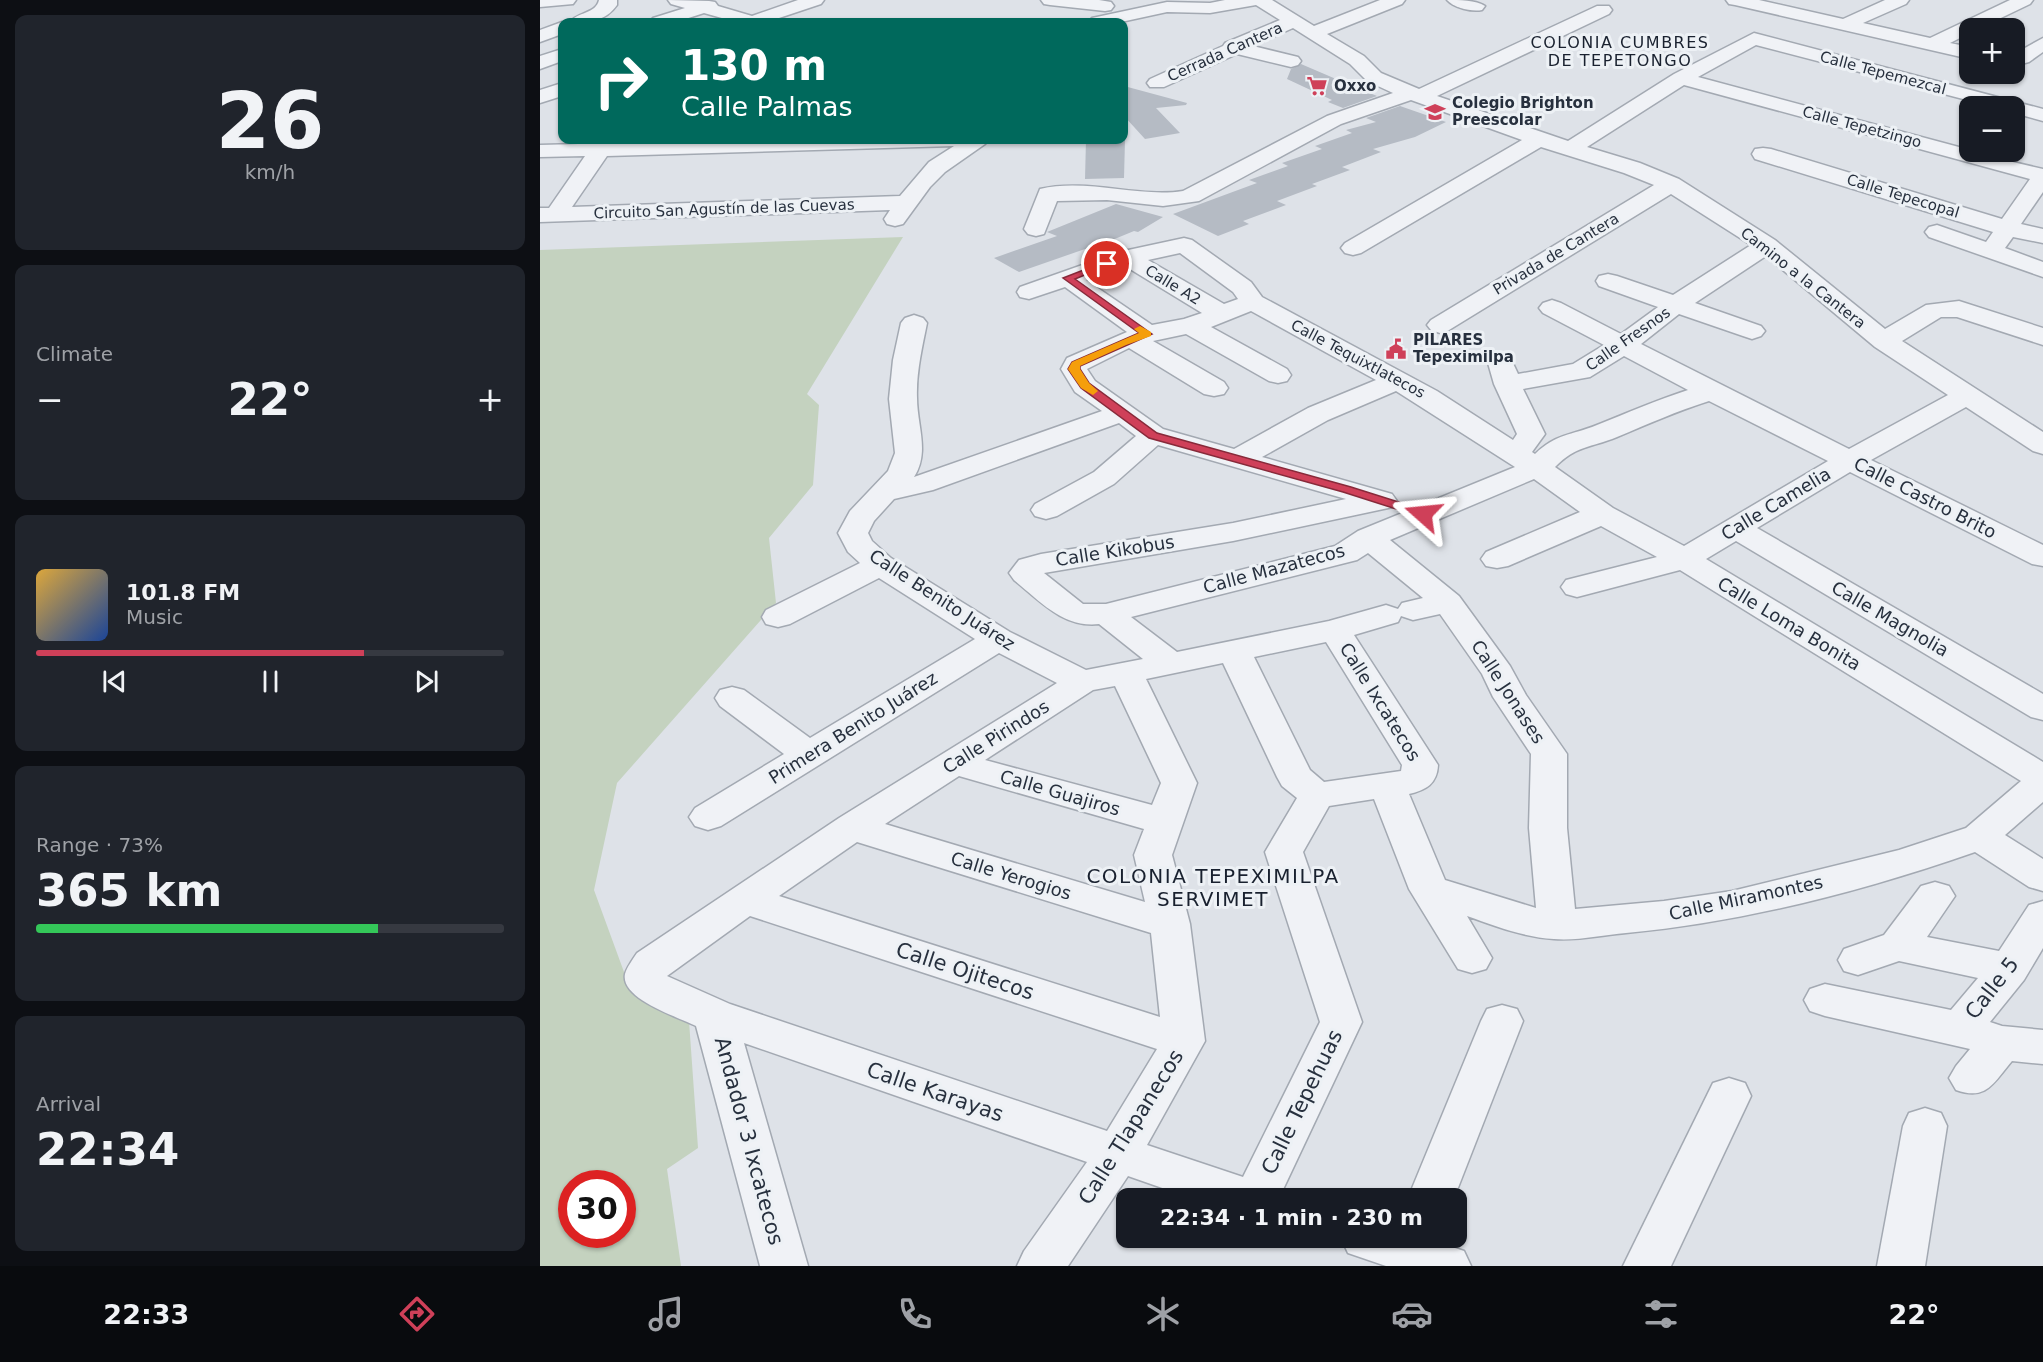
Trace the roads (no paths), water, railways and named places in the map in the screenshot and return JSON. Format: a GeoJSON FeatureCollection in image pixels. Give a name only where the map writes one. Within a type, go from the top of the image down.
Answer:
{"type":"FeatureCollection","features":[{"type":"Feature","properties":{"kind":"street"},"geometry":{"type":"LineString","coordinates":[[540,2],[567,0]]}},
{"type":"Feature","properties":{"kind":"street"},"geometry":{"type":"LineString","coordinates":[[588,18],[601,12],[608,4],[608,0]]}},
{"type":"Feature","properties":{"kind":"street"},"geometry":{"type":"LineString","coordinates":[[677,0],[738,18]]}},
{"type":"Feature","properties":{"kind":"street"},"geometry":{"type":"LineString","coordinates":[[672,18],[725,0]]}},
{"type":"Feature","properties":{"kind":"street"},"geometry":{"type":"LineString","coordinates":[[763,18],[815,0]]}},
{"type":"Feature","properties":{"kind":"street"},"geometry":{"type":"LineString","coordinates":[[1050,0],[1100,9],[1115,18]]}},
{"type":"Feature","properties":{"kind":"street"},"geometry":{"type":"LineString","coordinates":[[1128,21],[1167,4],[1210,8],[1258,0]]}},
{"type":"Feature","properties":{"kind":"street","name":"Camino a la Cantera"},"geometry":{"type":"LineString","coordinates":[[1258,0],[1358,60],[1374,77],[1415,95],[1539,139],[1632,168],[1671,184],[1767,245],[1884,341],[2043,445]]}},
{"type":"Feature","properties":{"kind":"street"},"geometry":{"type":"LineString","coordinates":[[1312,33],[1360,7],[1396,0]]}},
{"type":"Feature","properties":{"kind":"street"},"geometry":{"type":"LineString","coordinates":[[1456,0],[1476,6]]}},
{"type":"Feature","properties":{"kind":"street"},"geometry":{"type":"LineString","coordinates":[[1735,0],[1959,50]]}},
{"type":"Feature","properties":{"kind":"street"},"geometry":{"type":"LineString","coordinates":[[1782,10],[1806,0]]}},
{"type":"Feature","properties":{"kind":"street"},"geometry":{"type":"LineString","coordinates":[[1845,25],[1899,0]]}},
{"type":"Feature","properties":{"kind":"street"},"geometry":{"type":"LineString","coordinates":[[1933,44],[2024,0]]}},
{"type":"Feature","properties":{"kind":"street"},"geometry":{"type":"LineString","coordinates":[[1360,7],[1389,25]]}},
{"type":"Feature","properties":{"kind":"street"},"geometry":{"type":"LineString","coordinates":[[1036,229],[1048,194],[1115,194],[1162,201],[1191,196],[1334,120],[1389,101],[1415,95],[1603,10]]}},
{"type":"Feature","properties":{"kind":"street","name":"Cerrada Cantera"},"geometry":{"type":"LineString","coordinates":[[1157,83],[1232,47],[1292,22]]}},
{"type":"Feature","properties":{"kind":"street"},"geometry":{"type":"LineString","coordinates":[[1128,24],[1154,29]]}},
{"type":"Feature","properties":{"kind":"street"},"geometry":{"type":"LineString","coordinates":[[1826,58],[1873,31]]}},
{"type":"Feature","properties":{"kind":"street","name":"Calle Tepemezcal"},"geometry":{"type":"LineString","coordinates":[[1681,78],[1754,39],[1971,96]]}},
{"type":"Feature","properties":{"kind":"street"},"geometry":{"type":"LineString","coordinates":[[2025,56],[2043,44]]}},
{"type":"Feature","properties":{"kind":"street"},"geometry":{"type":"LineString","coordinates":[[1232,47],[1291,61]]}},
{"type":"Feature","properties":{"kind":"street"},"geometry":{"type":"LineString","coordinates":[[540,63],[558,56]]}},
{"type":"Feature","properties":{"kind":"street"},"geometry":{"type":"LineString","coordinates":[[1185,70],[1213,76]]}},
{"type":"Feature","properties":{"kind":"street"},"geometry":{"type":"LineString","coordinates":[[1570,149],[1681,78]]}},
{"type":"Feature","properties":{"kind":"street","name":"Calle Tepetzingo"},"geometry":{"type":"LineString","coordinates":[[1681,78],[2043,176]]}},
{"type":"Feature","properties":{"kind":"street","name":"Calle Tepemezcal"},"geometry":{"type":"LineString","coordinates":[[2025,110],[2043,115]]}},
{"type":"Feature","properties":{"kind":"street"},"geometry":{"type":"LineString","coordinates":[[1353,248],[1539,139]]}},
{"type":"Feature","properties":{"kind":"street"},"geometry":{"type":"LineString","coordinates":[[540,151],[797,144]]}},
{"type":"Feature","properties":{"kind":"street","name":"Circuito San Agustín de las Cuevas"},"geometry":{"type":"LineString","coordinates":[[548,215],[901,211],[922,182],[937,167],[972,144]]}},
{"type":"Feature","properties":{"kind":"street"},"geometry":{"type":"LineString","coordinates":[[548,215],[601,149]]}},
{"type":"Feature","properties":{"kind":"street","name":"Calle Tepecopal"},"geometry":{"type":"LineString","coordinates":[[1763,154],[2006,228],[2036,234]]}},
{"type":"Feature","properties":{"kind":"street"},"geometry":{"type":"LineString","coordinates":[[1993,250],[2043,176]]}},
{"type":"Feature","properties":{"kind":"street","name":"Privada de Cantera"},"geometry":{"type":"LineString","coordinates":[[1440,325],[1671,184]]}},
{"type":"Feature","properties":{"kind":"street"},"geometry":{"type":"LineString","coordinates":[[2015,260],[2036,234],[2043,213]]}},
{"type":"Feature","properties":{"kind":"street"},"geometry":{"type":"LineString","coordinates":[[1937,232],[1993,250],[2043,270]]}},
{"type":"Feature","properties":{"kind":"street","name":"Calle Tequixtlatecos"},"geometry":{"type":"LineString","coordinates":[[1127,256],[1184,245],[1242,287],[1253,302],[1427,397],[1526,461]]}},
{"type":"Feature","properties":{"kind":"street","name":"Calle Fresnos"},"geometry":{"type":"LineString","coordinates":[[1526,461],[1531,434],[1504,374],[1581,371],[1623,345],[1677,304],[1767,245]]}},
{"type":"Feature","properties":{"kind":"street"},"geometry":{"type":"LineString","coordinates":[[1029,292],[1127,256]]}},
{"type":"Feature","properties":{"kind":"street","name":"Calle A2"},"geometry":{"type":"LineString","coordinates":[[1127,256],[1220,313]]}},
{"type":"Feature","properties":{"kind":"street"},"geometry":{"type":"LineString","coordinates":[[1068,278],[1139,336],[1214,388]]}},
{"type":"Feature","properties":{"kind":"street","name":"Calle Fresnos"},"geometry":{"type":"LineString","coordinates":[[1608,281],[1752,331]]}},
{"type":"Feature","properties":{"kind":"street"},"geometry":{"type":"LineString","coordinates":[[1253,302],[1190,326],[1139,336],[1083,360],[1076,364],[1074,369],[1085,386],[1153,435],[1239,458],[1423,514]]}},
{"type":"Feature","properties":{"kind":"street","name":"Calle Castro Brito"},"geometry":{"type":"LineString","coordinates":[[1552,308],[1710,391],[1851,459],[2043,557]]}},
{"type":"Feature","properties":{"kind":"street"},"geometry":{"type":"LineString","coordinates":[[1884,341],[1935,310],[1959,309],[2043,337]]}},
{"type":"Feature","properties":{"kind":"street","name":"Calle Benito Juárez"},"geometry":{"type":"LineString","coordinates":[[914,323],[906,360],[903,399],[909,453],[902,474],[861,517],[853,533],[859,545],[880,565],[998,639],[1083,682]]}},
{"type":"Feature","properties":{"kind":"street"},"geometry":{"type":"LineString","coordinates":[[1190,326],[1278,375]]}},
{"type":"Feature","properties":{"kind":"street"},"geometry":{"type":"LineString","coordinates":[[1239,458],[1318,414],[1396,381]]}},
{"type":"Feature","properties":{"kind":"street"},"geometry":{"type":"LineString","coordinates":[[1526,461],[1665,406],[1710,391]]}},
{"type":"Feature","properties":{"kind":"street","name":"Calle Camelia"},"geometry":{"type":"LineString","coordinates":[[1577,587],[1684,559],[1851,459],[1966,396]]}},
{"type":"Feature","properties":{"kind":"street"},"geometry":{"type":"LineString","coordinates":[[883,493],[923,484],[1122,413]]}},
{"type":"Feature","properties":{"kind":"street"},"geometry":{"type":"LineString","coordinates":[[1046,510],[1104,478],[1153,435]]}},
{"type":"Feature","properties":{"kind":"street","name":"Calle Mazatecos"},"geometry":{"type":"LineString","coordinates":[[1106,614],[1346,553],[1369,538],[1423,514],[1526,461]]}},
{"type":"Feature","properties":{"kind":"street","name":"Calle Loma Bonita"},"geometry":{"type":"LineString","coordinates":[[1526,461],[1602,514],[1684,559],[2043,780]]}},
{"type":"Feature","properties":{"kind":"street","name":"Calle Kikobus"},"geometry":{"type":"LineString","coordinates":[[1106,614],[1085,615],[1072,611],[1025,573],[1030,567],[1041,563],[1233,532],[1382,501]]}},
{"type":"Feature","properties":{"kind":"street"},"geometry":{"type":"LineString","coordinates":[[1497,559],[1602,514]]}},
{"type":"Feature","properties":{"kind":"street","name":"Calle Magnolia"},"geometry":{"type":"LineString","coordinates":[[1737,529],[2043,709]]}},
{"type":"Feature","properties":{"kind":"street","name":"Calle Jonases"},"geometry":{"type":"LineString","coordinates":[[1369,538],[1448,603],[1498,673],[1510,697],[1549,754],[1548,828],[1557,925]]}},
{"type":"Feature","properties":{"kind":"street"},"geometry":{"type":"LineString","coordinates":[[778,617],[880,565]]}},
{"type":"Feature","properties":{"kind":"street","name":"Calle Pirindos"},"geometry":{"type":"LineString","coordinates":[[651,964],[852,827],[1083,682],[1335,630],[1399,612],[1448,603]]}},
{"type":"Feature","properties":{"kind":"street"},"geometry":{"type":"LineString","coordinates":[[1106,614],[1170,663]]}},
{"type":"Feature","properties":{"kind":"street","name":"Calle Ixcatecos"},"geometry":{"type":"LineString","coordinates":[[1317,795],[1410,783],[1419,776],[1420,765],[1335,630]]}},
{"type":"Feature","properties":{"kind":"street","name":"Primera Benito Juárez"},"geometry":{"type":"LineString","coordinates":[[708,817],[998,639]]}},
{"type":"Feature","properties":{"kind":"street"},"geometry":{"type":"LineString","coordinates":[[1234,650],[1295,777],[1317,795]]}},
{"type":"Feature","properties":{"kind":"street","name":"Calle Tlapanecos"},"geometry":{"type":"LineString","coordinates":[[1041,1266],[1118,1154],[1184,1041],[1170,924],[1153,855],[1179,783],[1125,672]]}},
{"type":"Feature","properties":{"kind":"street"},"geometry":{"type":"LineString","coordinates":[[732,698],[809,755]]}},
{"type":"Feature","properties":{"kind":"street","name":"Calle Guajiros"},"geometry":{"type":"LineString","coordinates":[[954,763],[1166,822]]}},
{"type":"Feature","properties":{"kind":"street","name":"Calle Miramontes"},"geometry":{"type":"LineString","coordinates":[[1429,889],[1528,922],[1557,925],[1664,915],[1731,905],[1906,862],[1979,837],[2043,780]]}},
{"type":"Feature","properties":{"kind":"street"},"geometry":{"type":"LineString","coordinates":[[1387,787],[1429,889],[1472,958]]}},
{"type":"Feature","properties":{"kind":"street","name":"Calle Tepehuas"},"geometry":{"type":"LineString","coordinates":[[1261,1188],[1341,1022],[1284,852],[1317,795]]}},
{"type":"Feature","properties":{"kind":"street","name":"Calle Yerogios"},"geometry":{"type":"LineString","coordinates":[[852,827],[1170,924]]}},
{"type":"Feature","properties":{"kind":"street"},"geometry":{"type":"LineString","coordinates":[[1979,837],[2043,877]]}},
{"type":"Feature","properties":{"kind":"street"},"geometry":{"type":"LineString","coordinates":[[1898,946],[1935,896]]}},
{"type":"Feature","properties":{"kind":"street","name":"Calle Ojitecos"},"geometry":{"type":"LineString","coordinates":[[746,900],[1184,1041]]}},
{"type":"Feature","properties":{"kind":"street","name":"Calle 5"},"geometry":{"type":"LineString","coordinates":[[1960,1029],[2009,969],[2043,915]]}},
{"type":"Feature","properties":{"kind":"street"},"geometry":{"type":"LineString","coordinates":[[1858,960],[1898,946],[2009,969]]}},
{"type":"Feature","properties":{"kind":"street","name":"Calle Karayas"},"geometry":{"type":"LineString","coordinates":[[651,964],[646,973],[646,983],[715,1016],[1218,1188]]}},
{"type":"Feature","properties":{"kind":"street"},"geometry":{"type":"LineString","coordinates":[[1825,1000],[2023,1045]]}},
{"type":"Feature","properties":{"kind":"street","name":"Andador 3 Ixcatecos"},"geometry":{"type":"LineString","coordinates":[[715,1016],[784,1266]]}},
{"type":"Feature","properties":{"kind":"street"},"geometry":{"type":"LineString","coordinates":[[1435,1188],[1502,1021]]}},
{"type":"Feature","properties":{"kind":"street"},"geometry":{"type":"LineString","coordinates":[[1971,1078],[2023,1045]]}},
{"type":"Feature","properties":{"kind":"street"},"geometry":{"type":"LineString","coordinates":[[1647,1266],[1729,1096]]}},
{"type":"Feature","properties":{"kind":"street"},"geometry":{"type":"LineString","coordinates":[[1901,1266],[1925,1126]]}},
{"type":"Feature","properties":{"kind":"street"},"geometry":{"type":"LineString","coordinates":[[1394,1248],[1418,1256]]}},
{"type":"Feature","properties":{"kind":"place","name":"Oxxo"},"geometry":{"type":"Point","coordinates":[1317,86]}},
{"type":"Feature","properties":{"kind":"place","name":"Colegio Brighton Preescolar"},"geometry":{"type":"Point","coordinates":[1435,112]}},
{"type":"Feature","properties":{"kind":"place","name":"PILARES Tepeximilpa"},"geometry":{"type":"Point","coordinates":[1396,349]}},
{"type":"Feature","properties":{"kind":"district","name":"COLONIA CUMBRES DE TEPETONGO"},"geometry":{"type":"Point","coordinates":[1620,51]}},
{"type":"Feature","properties":{"kind":"district","name":"COLONIA TEPEXIMILPA SERVIMET"},"geometry":{"type":"Point","coordinates":[1213,888]}}]}
